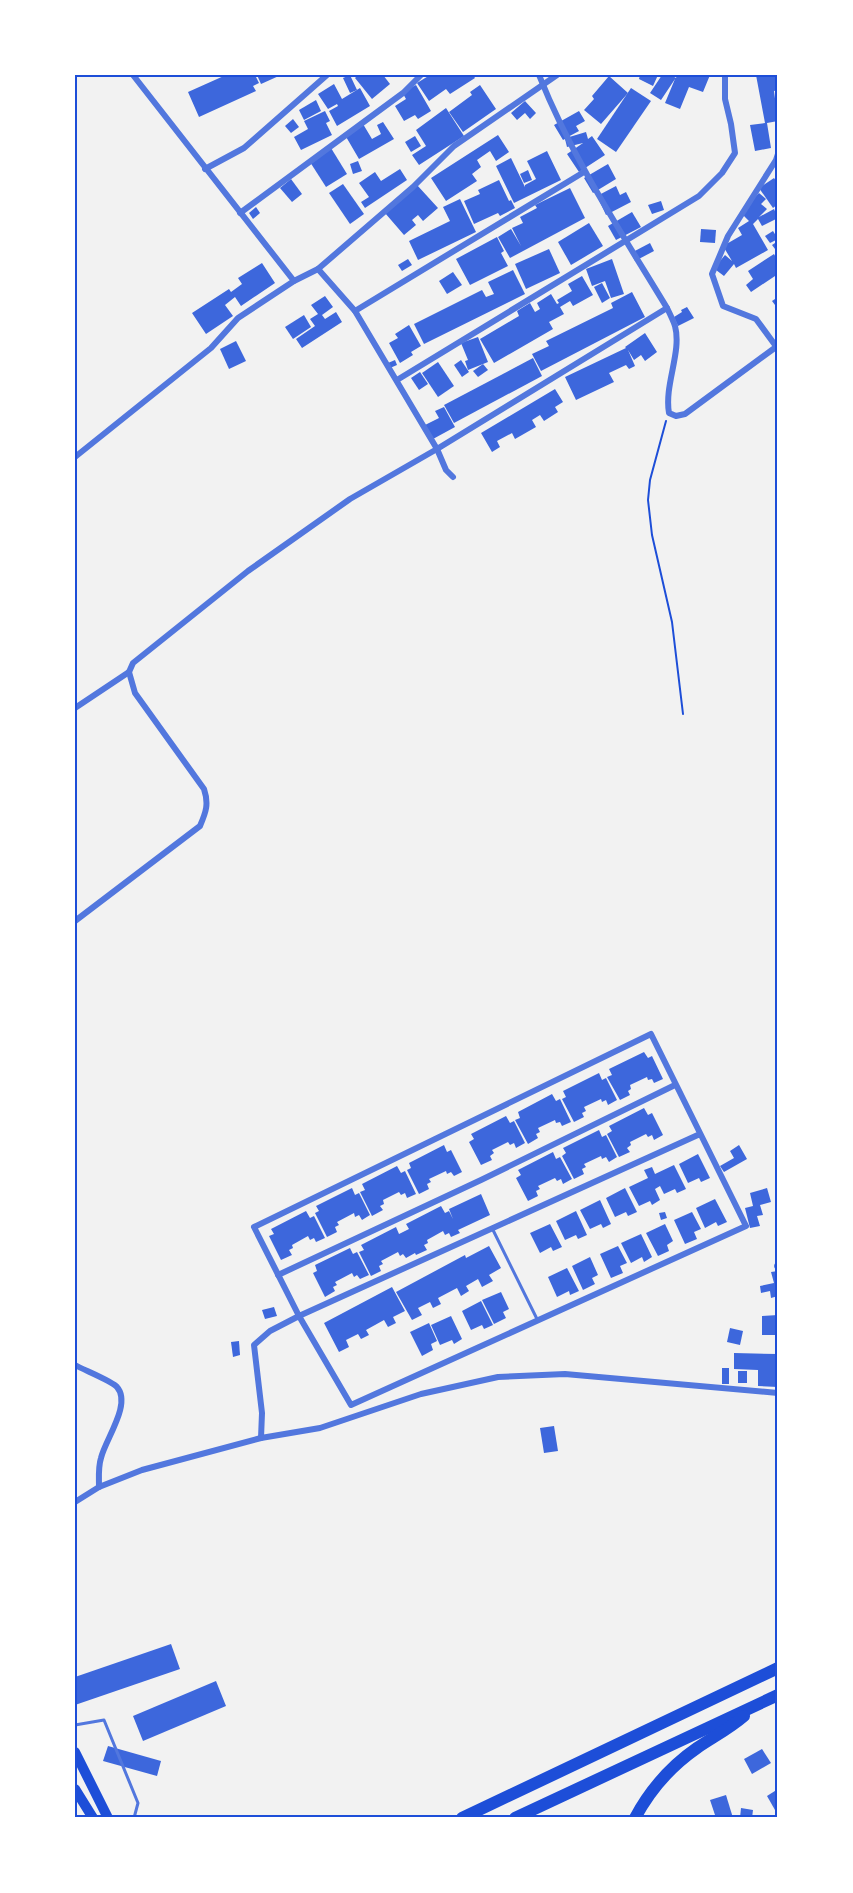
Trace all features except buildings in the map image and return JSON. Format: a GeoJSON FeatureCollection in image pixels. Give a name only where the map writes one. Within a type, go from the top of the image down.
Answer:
{"type":"FeatureCollection","features":[{"type":"Feature","properties":{"kind":"highway"},"geometry":{"type":"LineString","coordinates":[[462,1818],[778,1668]]}},
{"type":"Feature","properties":{"kind":"highway"},"geometry":{"type":"LineString","coordinates":[[515,1818],[778,1695]]}},
{"type":"Feature","properties":{"kind":"highway"},"geometry":{"type":"LineString","coordinates":[[634,1818],[666,1774],[699,1746],[733,1725],[753,1706]]}},
{"type":"Feature","properties":{"kind":"highway"},"geometry":{"type":"LineString","coordinates":[[75,1752],[108,1818]]}},
{"type":"Feature","properties":{"kind":"highway"},"geometry":{"type":"LineString","coordinates":[[75,1789],[93,1818]]}},
{"type":"Feature","properties":{"kind":"street"},"geometry":{"type":"LineString","coordinates":[[133,75],[294,281]]}},
{"type":"Feature","properties":{"kind":"street"},"geometry":{"type":"LineString","coordinates":[[205,169],[244,148],[327,75]]}},
{"type":"Feature","properties":{"kind":"street"},"geometry":{"type":"LineString","coordinates":[[240,213],[403,93],[421,75]]}},
{"type":"Feature","properties":{"kind":"street"},"geometry":{"type":"LineString","coordinates":[[539,75],[584,172],[667,308],[676,327],[667,401],[669,412],[676,416],[685,414],[777,348],[756,319],[723,306],[712,274],[728,236],[777,159]]}},
{"type":"Feature","properties":{"kind":"street"},"geometry":{"type":"LineString","coordinates":[[75,457],[211,348],[238,318],[294,281],[318,269],[413,187],[454,146],[557,75]]}},
{"type":"Feature","properties":{"kind":"street"},"geometry":{"type":"LineString","coordinates":[[397,380],[699,196],[722,172],[735,153],[725,99],[725,75]]}},
{"type":"Feature","properties":{"kind":"street"},"geometry":{"type":"LineString","coordinates":[[355,311],[584,172]]}},
{"type":"Feature","properties":{"kind":"street"},"geometry":{"type":"LineString","coordinates":[[318,269],[355,311],[437,449],[446,470],[453,477]]}},
{"type":"Feature","properties":{"kind":"street"},"geometry":{"type":"LineString","coordinates":[[75,708],[129,672],[133,663],[248,571],[350,499],[437,449],[667,308]]}},
{"type":"Feature","properties":{"kind":"street"},"geometry":{"type":"LineString","coordinates":[[75,921],[200,826],[207,810],[204,789],[135,693],[129,672]]}},
{"type":"Feature","properties":{"kind":"street"},"geometry":{"type":"LineString","coordinates":[[651,1034],[675,1085],[746,1226],[351,1405],[299,1316],[254,1227],[651,1034]]}},
{"type":"Feature","properties":{"kind":"street"},"geometry":{"type":"LineString","coordinates":[[278,1275],[675,1085]]}},
{"type":"Feature","properties":{"kind":"street"},"geometry":{"type":"LineString","coordinates":[[261,1438],[262,1413],[254,1345],[270,1331],[699,1134]]}},
{"type":"Feature","properties":{"kind":"street"},"geometry":{"type":"LineString","coordinates":[[75,1365],[117,1386],[121,1396],[122,1405],[100,1460],[99,1487]]}},
{"type":"Feature","properties":{"kind":"street"},"geometry":{"type":"LineString","coordinates":[[75,1502],[99,1487],[142,1470],[261,1438],[320,1428],[422,1394],[498,1377],[565,1374],[778,1393]]}},
{"type":"Feature","properties":{"kind":"lane"},"geometry":{"type":"LineString","coordinates":[[493,1230],[538,1320]]}},
{"type":"Feature","properties":{"kind":"lane"},"geometry":{"type":"LineString","coordinates":[[75,1725],[104,1720],[138,1803],[134,1818]]}},
{"type":"Feature","properties":{"kind":"path"},"geometry":{"type":"LineString","coordinates":[[669,412],[650,480],[648,500],[652,535],[672,622],[683,714]]}}]}
